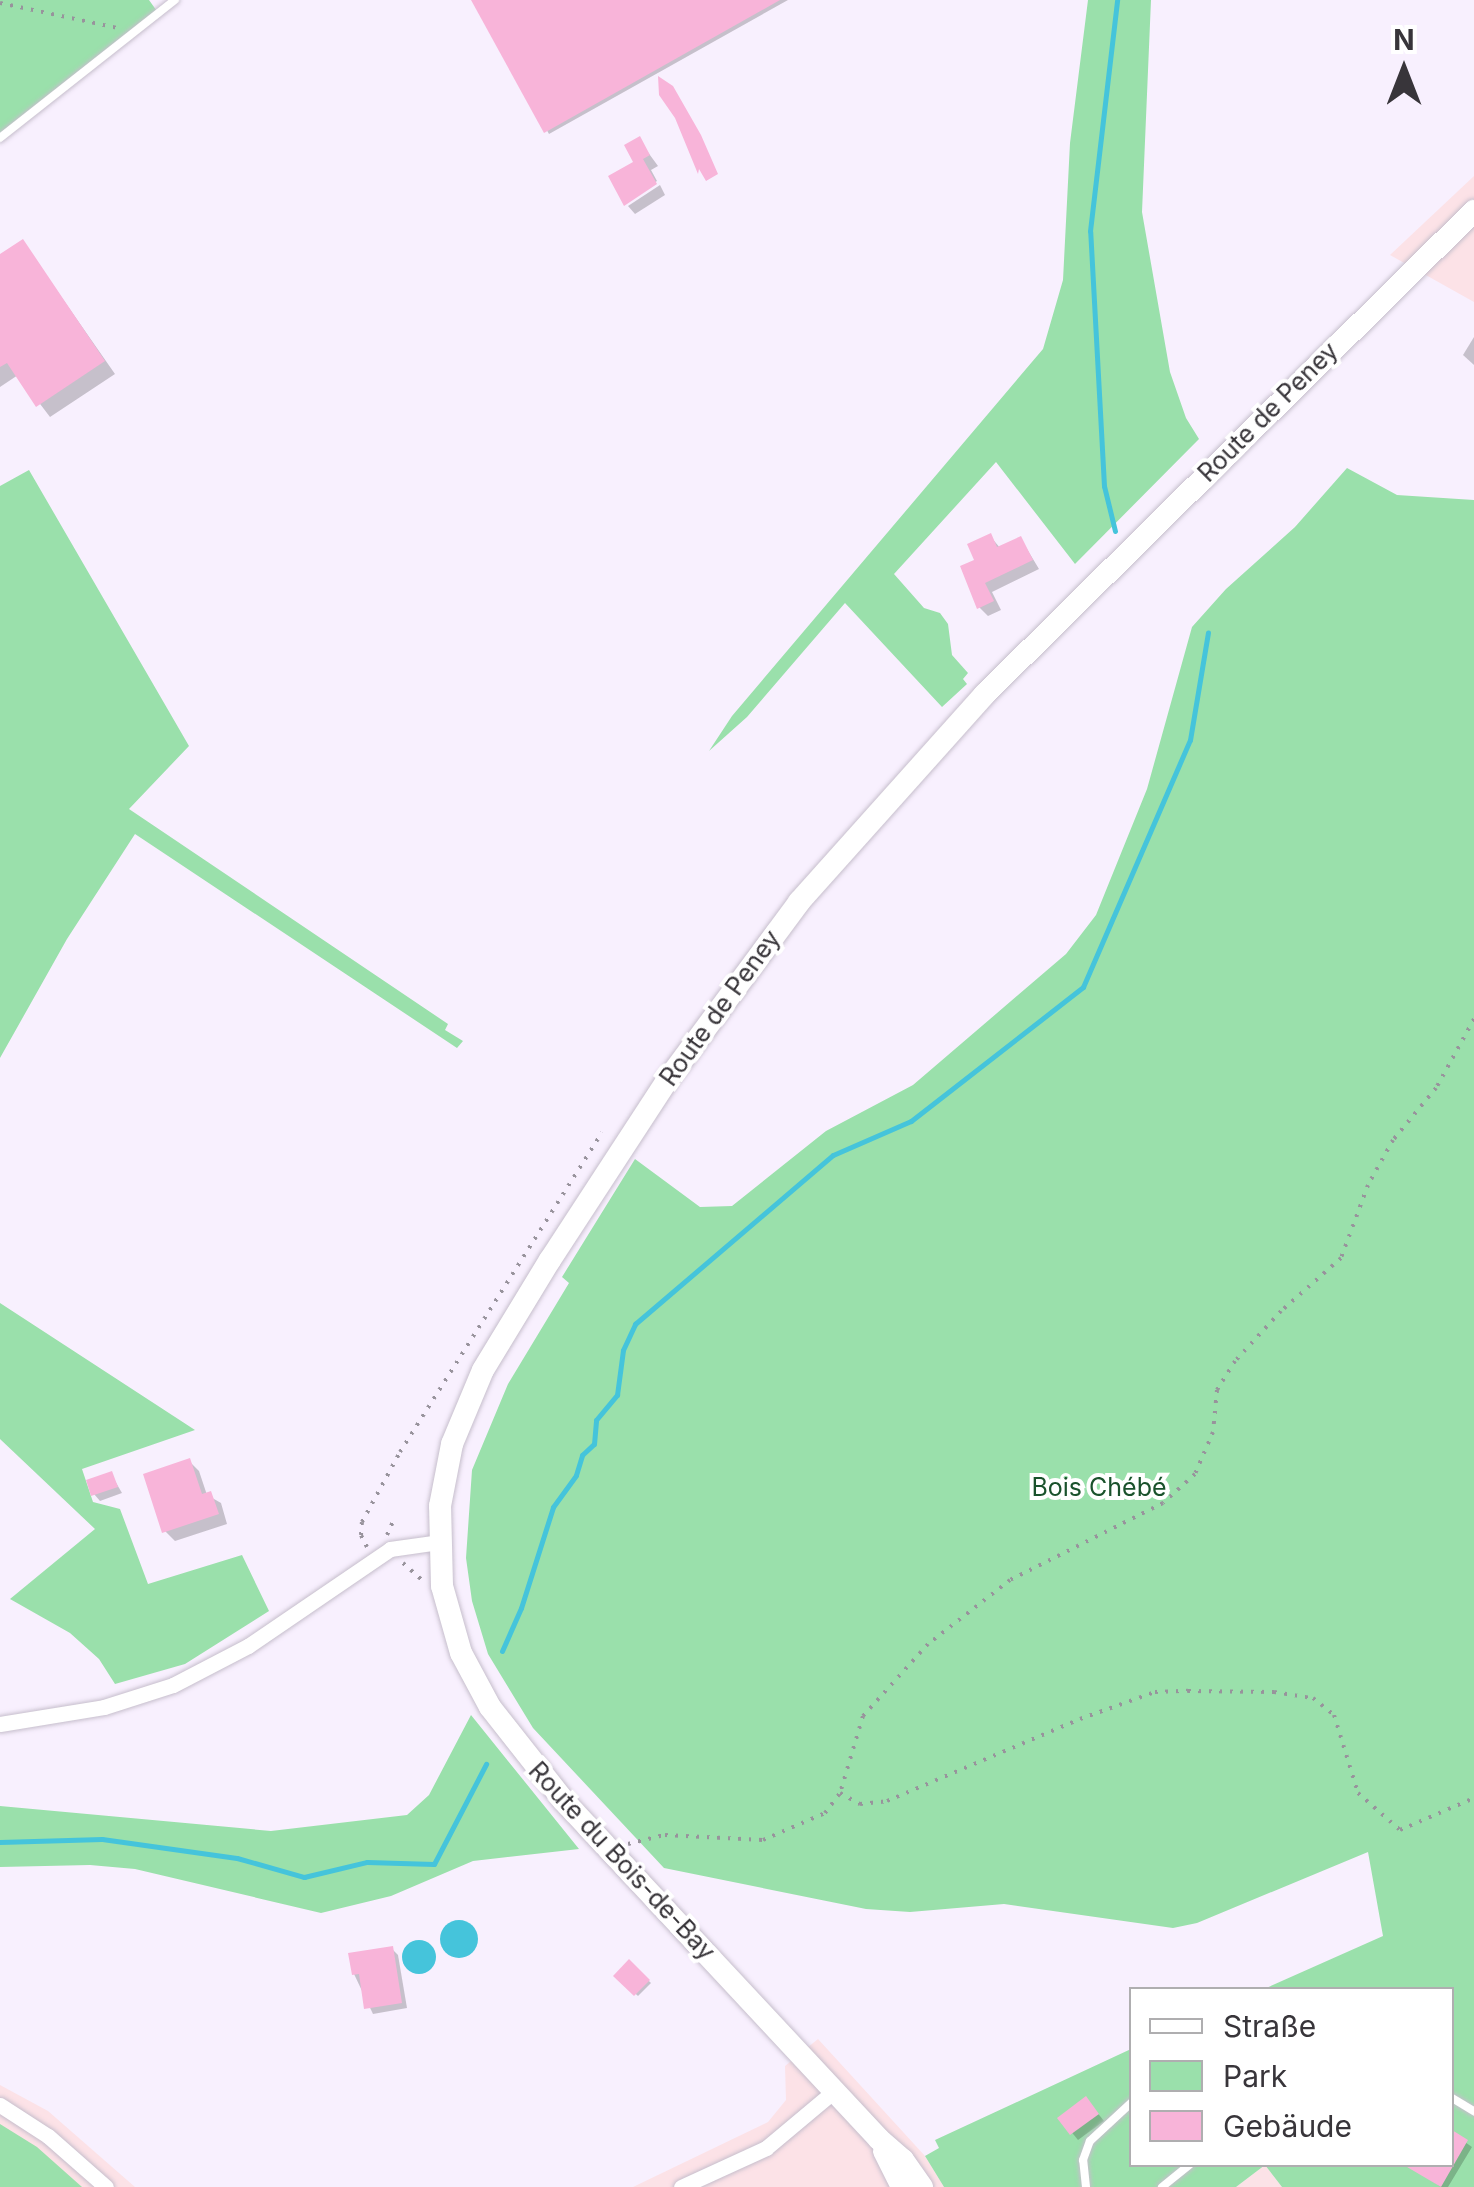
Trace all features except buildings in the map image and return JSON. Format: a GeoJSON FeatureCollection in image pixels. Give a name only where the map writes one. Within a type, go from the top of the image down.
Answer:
{"type":"FeatureCollection","features":[{"type":"Feature","properties":{"kind":"main road","name":"Route de Peney"},"geometry":{"type":"LineString","coordinates":[[439,1542],[446,1466],[462,1414],[483,1370],[634,1130],[749,965],[849,842],[984,695],[1474,211]]}},
{"type":"Feature","properties":{"kind":"main road","name":"Route du Bois-de-Bay"},"geometry":{"type":"LineString","coordinates":[[439,1542],[442,1586],[461,1653],[503,1727],[564,1800],[879,2139],[903,2160],[922,2187]]}},
{"type":"Feature","properties":{"kind":"main road","name":"Route du Bois-de-Bay"},"geometry":{"type":"LineString","coordinates":[[879,2139],[902,2187]]}},
{"type":"Feature","properties":{"kind":"street"},"geometry":{"type":"LineString","coordinates":[[0,1724],[104,1707],[174,1686],[248,1646],[375,1558],[399,1545],[439,1542]]}},
{"type":"Feature","properties":{"kind":"street"},"geometry":{"type":"LineString","coordinates":[[682,2187],[766,2148],[835,2090]]}},
{"type":"Feature","properties":{"kind":"street"},"geometry":{"type":"LineString","coordinates":[[0,2106],[48,2136],[106,2187]]}},
{"type":"Feature","properties":{"kind":"lane"},"geometry":{"type":"LineString","coordinates":[[0,138],[174,0]]}},
{"type":"Feature","properties":{"kind":"lane"},"geometry":{"type":"LineString","coordinates":[[1086,2187],[1083,2160],[1090,2140],[1129,2105]]}},
{"type":"Feature","properties":{"kind":"lane"},"geometry":{"type":"LineString","coordinates":[[1162,2187],[1186,2167]]}},
{"type":"Feature","properties":{"kind":"path"},"geometry":{"type":"LineString","coordinates":[[0,4],[138,32]]}},
{"type":"Feature","properties":{"kind":"path"},"geometry":{"type":"LineString","coordinates":[[636,1840],[666,1835],[763,1840],[826,1813],[840,1793],[863,1716],[928,1644],[1010,1580],[1163,1503],[1196,1474],[1213,1432],[1217,1390],[1234,1360],[1281,1311],[1341,1258],[1368,1185],[1393,1140],[1436,1088],[1474,1019]]}},
{"type":"Feature","properties":{"kind":"path"},"geometry":{"type":"LineString","coordinates":[[375,1558],[362,1538],[362,1522],[451,1368],[602,1132]]}},
{"type":"Feature","properties":{"kind":"path"},"geometry":{"type":"LineString","coordinates":[[394,1520],[404,1567],[417,1573],[425,1588],[442,1586]]}},
{"type":"Feature","properties":{"kind":"path"},"geometry":{"type":"LineString","coordinates":[[840,1793],[860,1804],[888,1800],[1080,1719],[1155,1692],[1188,1690],[1304,1694],[1312,1698],[1334,1715],[1358,1793],[1400,1830],[1474,1798]]}},
{"type":"Feature","properties":{"kind":"shaded area"},"geometry":{"type":"Polygon","coordinates":[[[1474,176],[1474,302],[1390,255],[1474,176]]]}},
{"type":"Feature","properties":{"kind":"shaded area"},"geometry":{"type":"Polygon","coordinates":[[[818,2039],[925,2156],[944,2187],[633,2187],[768,2122],[786,2100],[785,2066],[818,2039]]]}},
{"type":"Feature","properties":{"kind":"shaded area"},"geometry":{"type":"Polygon","coordinates":[[[0,2085],[48,2111],[135,2187],[0,2187],[0,2085]]]}},
{"type":"Feature","properties":{"kind":"shaded area"},"geometry":{"type":"Polygon","coordinates":[[[1267,2167],[1282,2187],[1236,2187],[1267,2167]]]}},
{"type":"Feature","properties":{"kind":"green space"},"geometry":{"type":"Polygon","coordinates":[[[0,0],[149,0],[159,14],[0,138],[0,0]]]}},
{"type":"Feature","properties":{"kind":"green space"},"geometry":{"type":"Polygon","coordinates":[[[1088,0],[1151,0],[1142,212],[1170,372],[1186,418],[1199,439],[1075,564],[996,462],[894,574],[924,608],[940,613],[948,624],[952,655],[968,673],[963,679],[967,684],[942,707],[845,603],[747,717],[709,751],[732,716],[1043,349],[1063,280],[1070,143],[1088,0]]]}},
{"type":"Feature","properties":{"kind":"green space","name":"Bois Chébé"},"geometry":{"type":"Polygon","coordinates":[[[1347,468],[1397,495],[1474,500],[1474,2187],[1282,2187],[1267,2167],[1454,2167],[1454,1987],[1268,1987],[1383,1936],[1368,1852],[1197,1923],[1173,1928],[1004,1904],[910,1912],[866,1909],[664,1868],[533,1728],[488,1654],[472,1601],[466,1558],[472,1470],[508,1384],[569,1283],[562,1277],[635,1159],[700,1207],[732,1206],[826,1131],[913,1085],[1066,954],[1096,915],[1147,789],[1192,627],[1226,589],[1295,527],[1347,468]]]}},
{"type":"Feature","properties":{"kind":"green space"},"geometry":{"type":"Polygon","coordinates":[[[29,470],[189,746],[129,809],[448,1024],[445,1030],[463,1041],[457,1048],[135,834],[67,939],[0,1058],[0,486],[29,470]]]}},
{"type":"Feature","properties":{"kind":"green space"},"geometry":{"type":"Polygon","coordinates":[[[0,1303],[195,1430],[82,1469],[93,1502],[120,1509],[148,1584],[242,1555],[269,1611],[185,1664],[115,1684],[99,1659],[70,1633],[10,1599],[95,1529],[0,1439],[0,1303]]]}},
{"type":"Feature","properties":{"kind":"green space"},"geometry":{"type":"Polygon","coordinates":[[[471,1715],[579,1849],[473,1861],[391,1896],[321,1913],[135,1869],[90,1865],[0,1867],[0,1806],[271,1831],[407,1815],[429,1795],[471,1715]]]}},
{"type":"Feature","properties":{"kind":"green space","name":"Bois Chébé"},"geometry":{"type":"Polygon","coordinates":[[[1129,2050],[1129,2167],[1262,2167],[1236,2187],[944,2187],[925,2156],[939,2148],[935,2140],[1129,2050]]]}},
{"type":"Feature","properties":{"kind":"green space"},"geometry":{"type":"Polygon","coordinates":[[[0,2124],[37,2147],[82,2187],[0,2187],[0,2124]]]}},
{"type":"Feature","properties":{"kind":"water"},"geometry":{"type":"Polygon","coordinates":[[[459,1920],[472,1926],[478,1939],[472,1952],[459,1958],[446,1952],[440,1939],[446,1926],[459,1920]]]}},
{"type":"Feature","properties":{"kind":"water"},"geometry":{"type":"Polygon","coordinates":[[[419,1940],[431,1945],[436,1957],[431,1969],[419,1974],[407,1969],[402,1957],[407,1945],[419,1940]]]}},
{"type":"Feature","properties":{"kind":"waterway"},"geometry":{"type":"LineString","coordinates":[[1115,531],[1104,486],[1090,231],[1117,0]]}},
{"type":"Feature","properties":{"kind":"waterway"},"geometry":{"type":"LineString","coordinates":[[502,1651],[521,1608],[553,1507],[576,1475],[582,1455],[594,1444],[596,1420],[617,1395],[623,1350],[635,1324],[833,1155],[911,1121],[1083,987],[1190,740],[1208,632]]}},
{"type":"Feature","properties":{"kind":"waterway"},"geometry":{"type":"LineString","coordinates":[[0,1842],[102,1839],[237,1858],[304,1877],[367,1862],[434,1864],[486,1764]]}}]}
